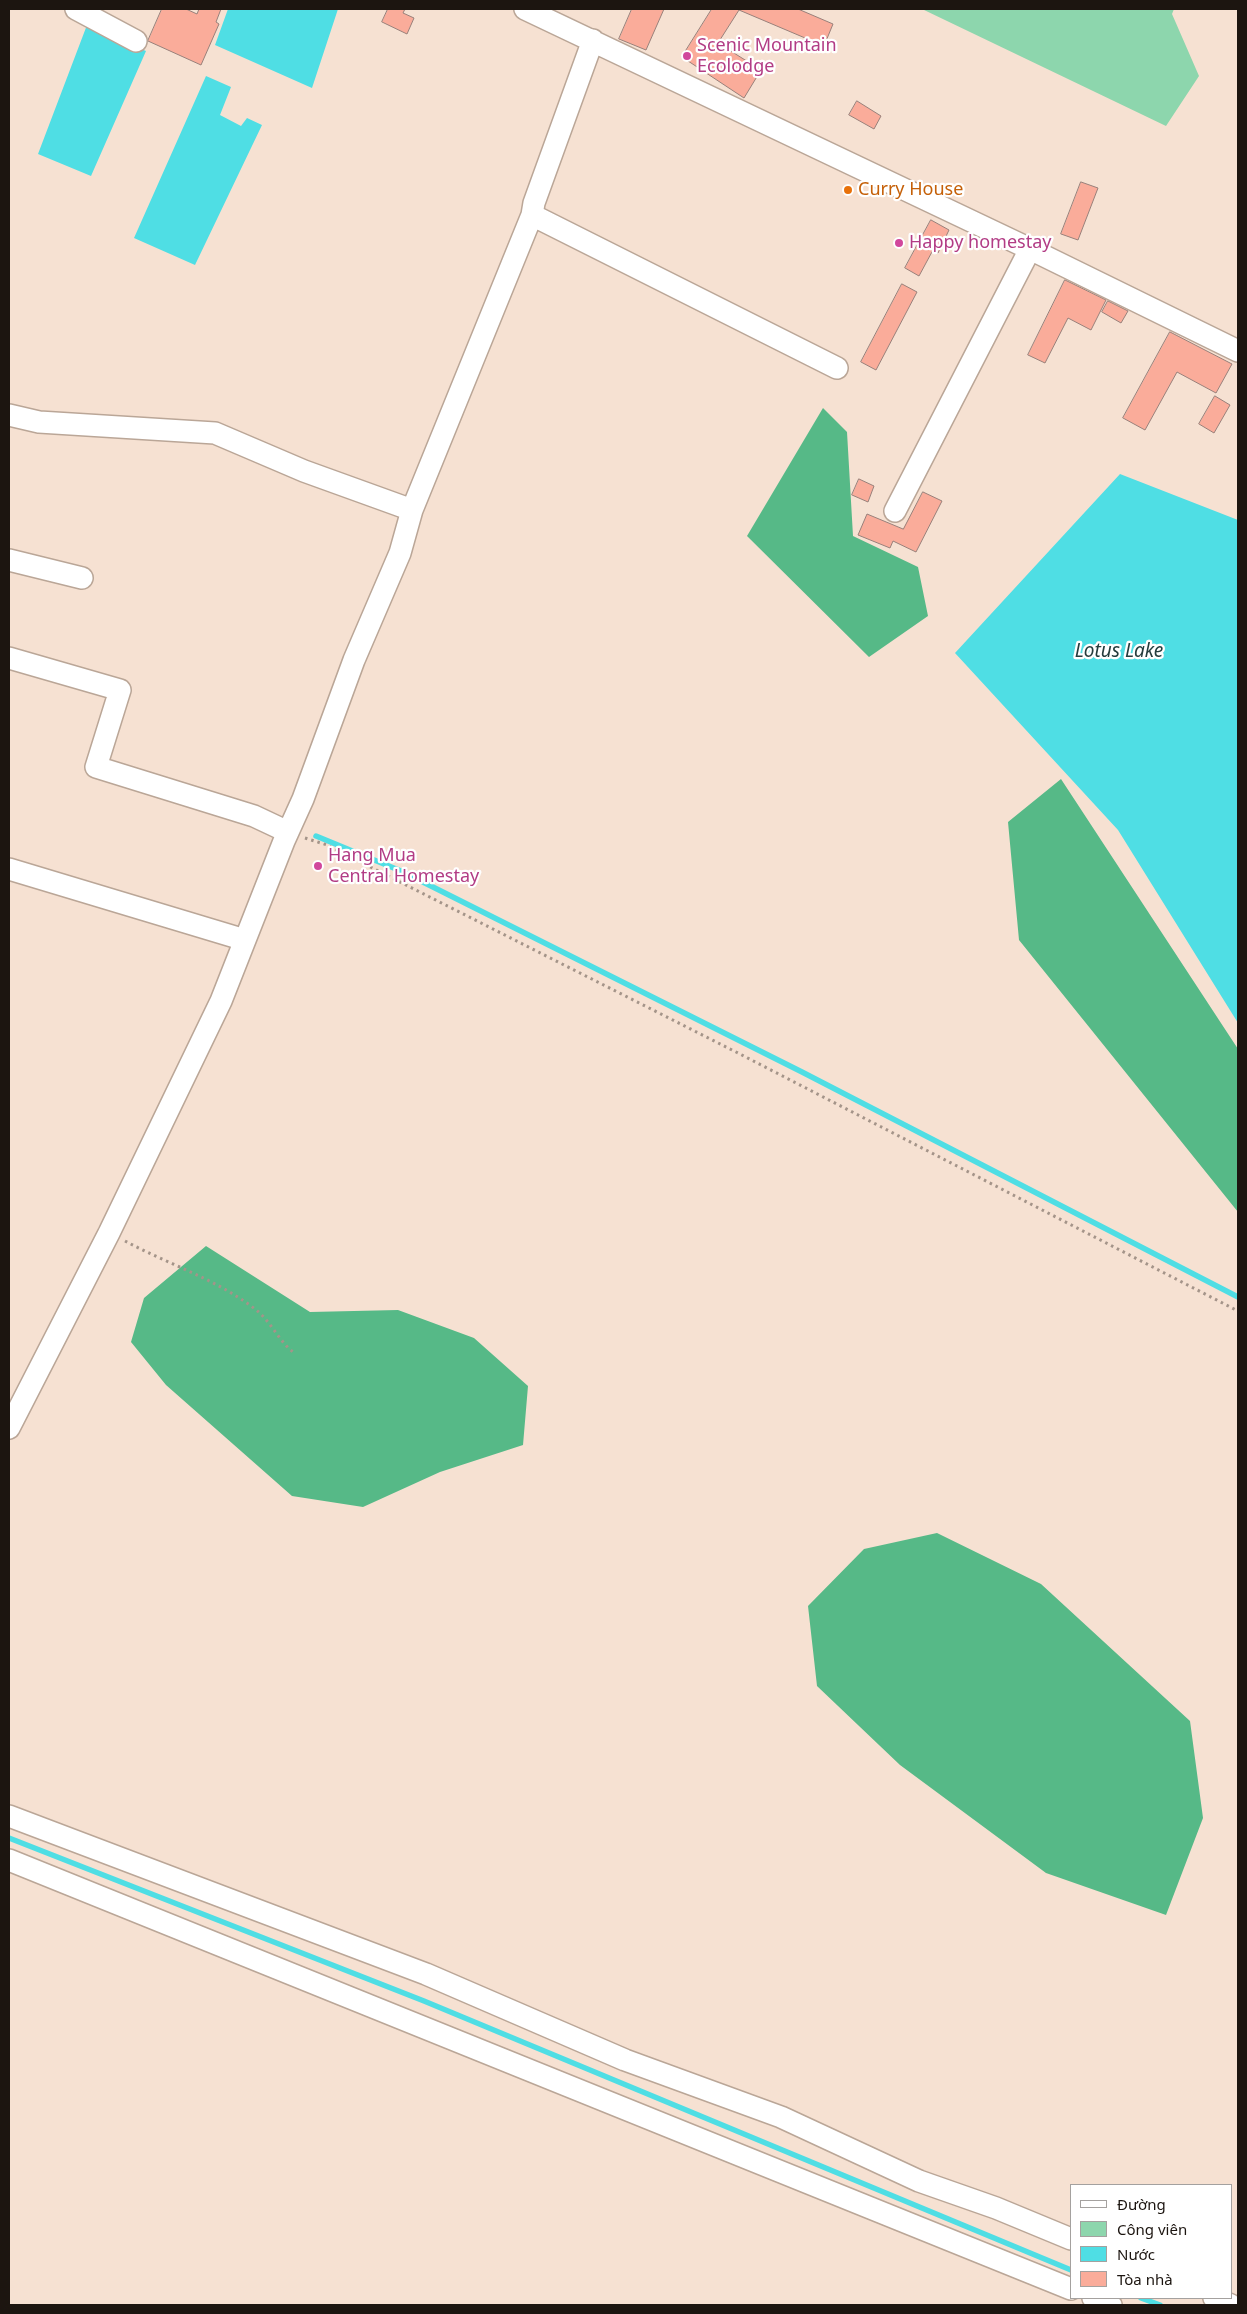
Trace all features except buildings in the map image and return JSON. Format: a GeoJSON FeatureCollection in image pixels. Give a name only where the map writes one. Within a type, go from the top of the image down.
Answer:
{"type":"FeatureCollection","features":[{"type":"Feature","properties":{"kind":"street"},"geometry":{"type":"LineString","coordinates":[[76,9],[136,40]]}},
{"type":"Feature","properties":{"kind":"street"},"geometry":{"type":"LineString","coordinates":[[525,9],[1030,249],[1238,351]]}},
{"type":"Feature","properties":{"kind":"street"},"geometry":{"type":"LineString","coordinates":[[9,1428],[109,1233],[221,1001],[303,799],[354,660],[400,553],[412,510],[532,215],[534,202],[593,40]]}},
{"type":"Feature","properties":{"kind":"street"},"geometry":{"type":"LineString","coordinates":[[532,215],[837,368]]}},
{"type":"Feature","properties":{"kind":"street"},"geometry":{"type":"LineString","coordinates":[[895,511],[1030,249]]}},
{"type":"Feature","properties":{"kind":"street"},"geometry":{"type":"LineString","coordinates":[[9,415],[39,422],[215,433],[304,470],[412,510]]}},
{"type":"Feature","properties":{"kind":"street"},"geometry":{"type":"LineString","coordinates":[[9,560],[82,578]]}},
{"type":"Feature","properties":{"kind":"street"},"geometry":{"type":"LineString","coordinates":[[9,658],[120,690],[96,767],[254,816],[288,832]]}},
{"type":"Feature","properties":{"kind":"street"},"geometry":{"type":"LineString","coordinates":[[9,869],[245,940]]}},
{"type":"Feature","properties":{"kind":"street"},"geometry":{"type":"LineString","coordinates":[[9,1816],[426,1974],[625,2060],[781,2117],[919,2181],[996,2208],[1070,2239]]}},
{"type":"Feature","properties":{"kind":"street"},"geometry":{"type":"LineString","coordinates":[[9,1860],[1070,2289]]}},
{"type":"Feature","properties":{"kind":"street"},"geometry":{"type":"LineString","coordinates":[[1096,2299],[1111,2305]]}},
{"type":"Feature","properties":{"kind":"street"},"geometry":{"type":"LineString","coordinates":[[1216,2299],[1231,2305]]}},
{"type":"Feature","properties":{"kind":"path"},"geometry":{"type":"LineString","coordinates":[[288,832],[327,845],[540,952],[1238,1311]]}},
{"type":"Feature","properties":{"kind":"path"},"geometry":{"type":"LineString","coordinates":[[109,1233],[147,1253],[218,1284],[257,1310],[284,1345],[293,1352]]}},
{"type":"Feature","properties":{"kind":"green space"},"geometry":{"type":"Polygon","coordinates":[[[922,9],[1174,9],[1172,14],[1199,76],[1166,126],[922,9]]]}},
{"type":"Feature","properties":{"kind":"green space"},"geometry":{"type":"Polygon","coordinates":[[[823,408],[847,432],[853,536],[918,567],[928,616],[869,657],[747,536],[823,408]]]}},
{"type":"Feature","properties":{"kind":"green space"},"geometry":{"type":"Polygon","coordinates":[[[1061,779],[1238,1049],[1238,1212],[1019,940],[1008,822],[1061,779]]]}},
{"type":"Feature","properties":{"kind":"green space"},"geometry":{"type":"Polygon","coordinates":[[[206,1246],[310,1312],[398,1310],[474,1338],[528,1386],[523,1445],[440,1472],[363,1507],[292,1496],[166,1385],[131,1342],[144,1298],[206,1246]]]}},
{"type":"Feature","properties":{"kind":"green space"},"geometry":{"type":"Polygon","coordinates":[[[937,1533],[1041,1584],[1190,1721],[1203,1818],[1166,1915],[1046,1873],[900,1765],[817,1686],[808,1606],[864,1549],[937,1533]]]}},
{"type":"Feature","properties":{"kind":"water"},"geometry":{"type":"Polygon","coordinates":[[[228,9],[338,9],[312,88],[215,45],[228,9]]]}},
{"type":"Feature","properties":{"kind":"water"},"geometry":{"type":"Polygon","coordinates":[[[87,25],[146,51],[91,176],[38,154],[87,25]]]}},
{"type":"Feature","properties":{"kind":"water"},"geometry":{"type":"Polygon","coordinates":[[[206,76],[231,87],[220,115],[241,126],[247,118],[262,125],[195,265],[134,238],[206,76]]]}},
{"type":"Feature","properties":{"kind":"water","name":"Lotus Lake"},"geometry":{"type":"Polygon","coordinates":[[[1120,474],[1238,520],[1238,1023],[1118,830],[955,653],[1120,474]]]}},
{"type":"Feature","properties":{"kind":"waterway"},"geometry":{"type":"LineString","coordinates":[[316,836],[401,871],[802,1072],[1238,1297]]}},
{"type":"Feature","properties":{"kind":"waterway"},"geometry":{"type":"LineString","coordinates":[[9,1838],[424,2001],[1070,2270]]}},
{"type":"Feature","properties":{"kind":"waterway"},"geometry":{"type":"LineString","coordinates":[[1144,2299],[1160,2305]]}},
{"type":"Feature","properties":{"kind":"place","name":"Scenic Mountain Ecolodge"},"geometry":{"type":"Point","coordinates":[687,56]}},
{"type":"Feature","properties":{"kind":"place","name":"Curry House"},"geometry":{"type":"Point","coordinates":[848,190]}},
{"type":"Feature","properties":{"kind":"place","name":"Happy homestay"},"geometry":{"type":"Point","coordinates":[899,243]}},
{"type":"Feature","properties":{"kind":"place","name":"Hang Mua Central Homestay"},"geometry":{"type":"Point","coordinates":[318,866]}}]}
